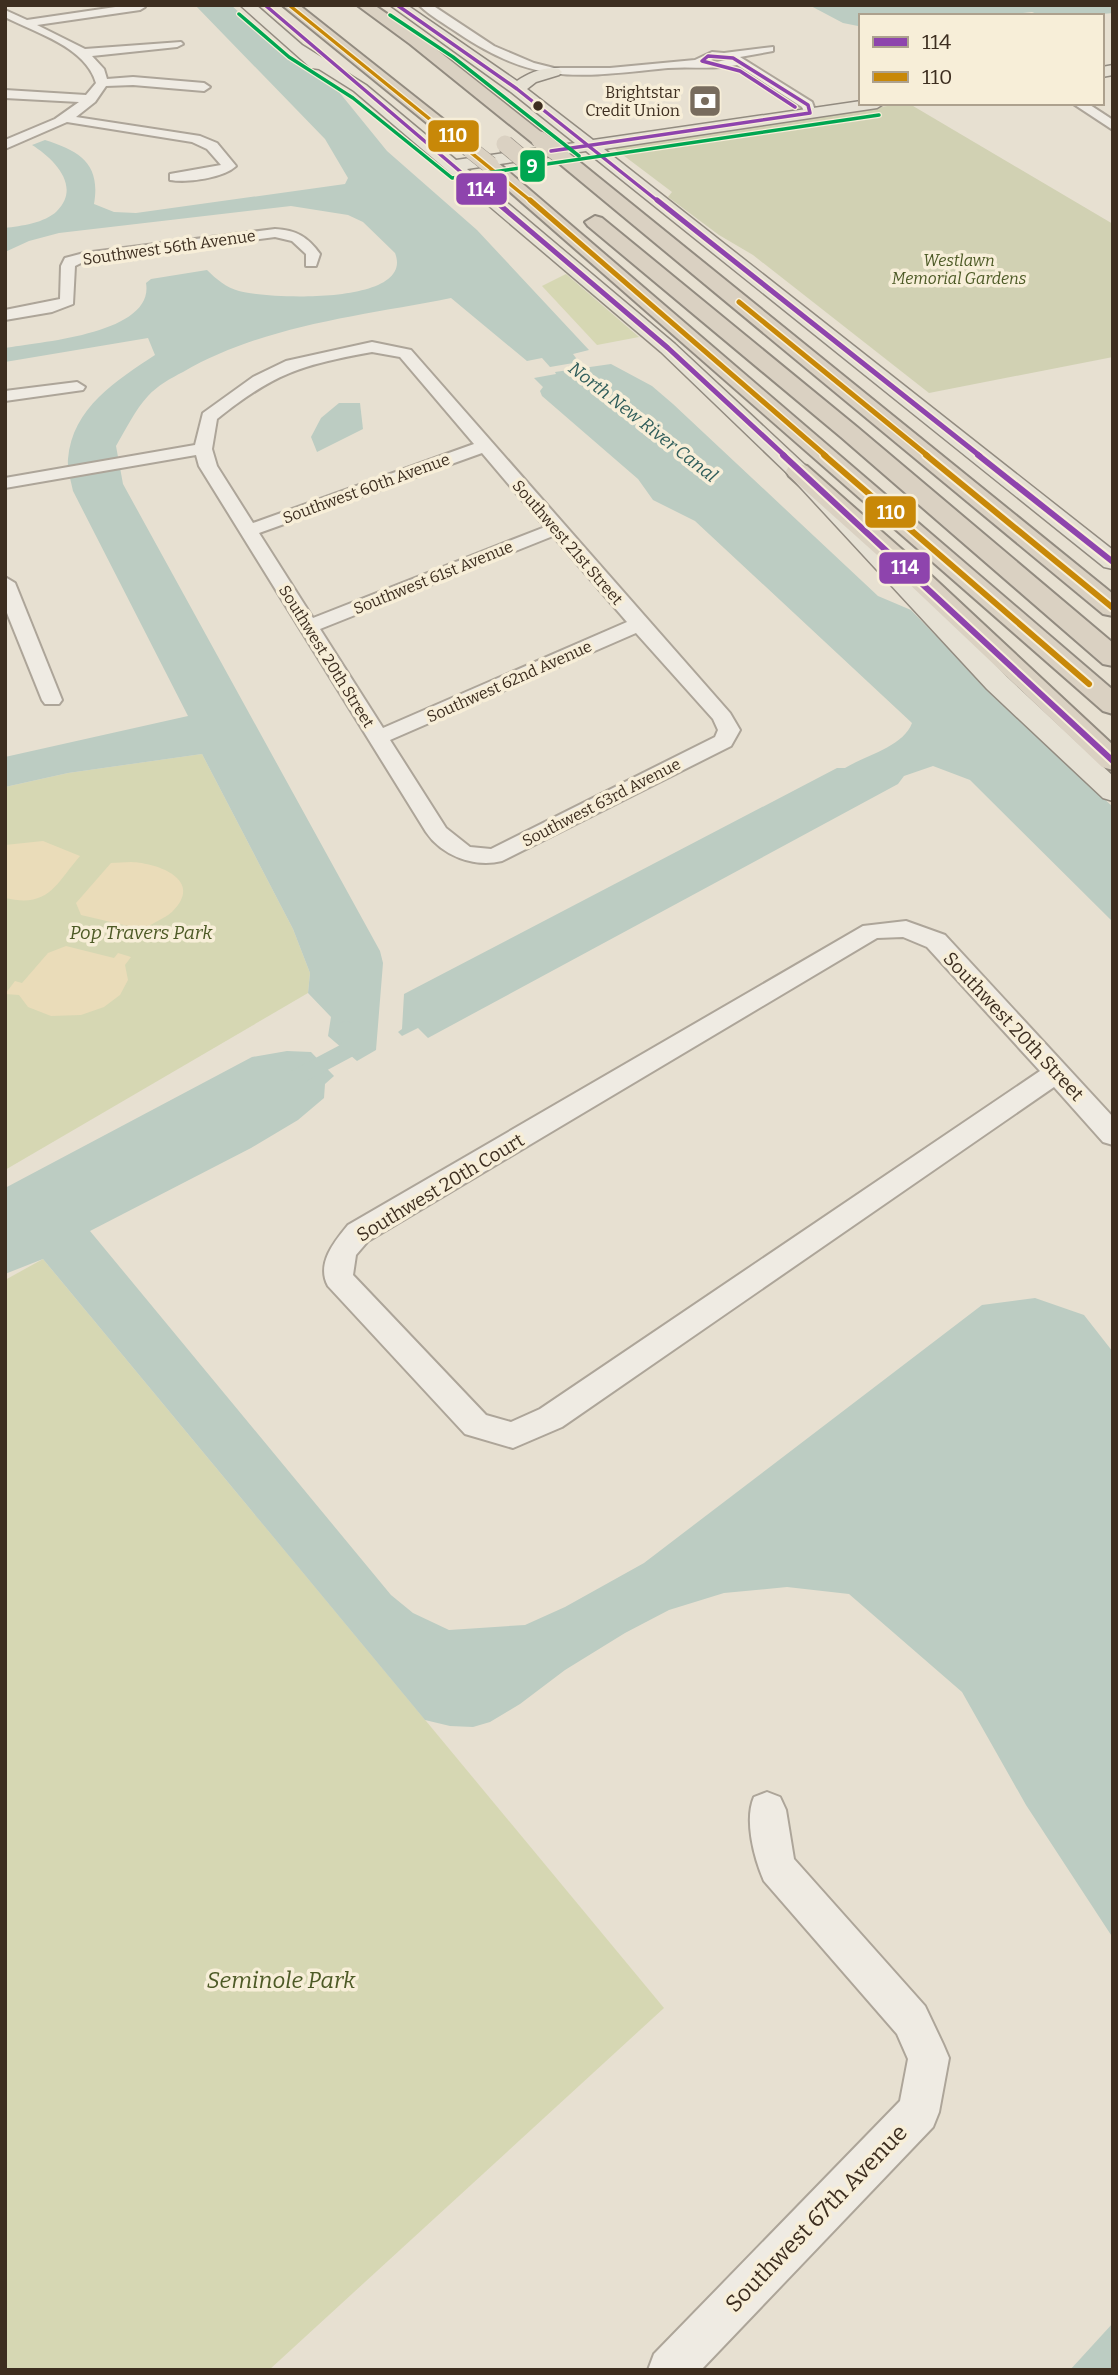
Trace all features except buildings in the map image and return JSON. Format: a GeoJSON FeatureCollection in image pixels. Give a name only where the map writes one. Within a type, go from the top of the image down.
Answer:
{"type":"FeatureCollection","features":[{"type":"Feature","properties":{"kind":"highway"},"geometry":{"type":"LineString","coordinates":[[265,5],[360,88]]}},
{"type":"Feature","properties":{"kind":"highway"},"geometry":{"type":"LineString","coordinates":[[289,5],[490,165],[1113,705]]}},
{"type":"Feature","properties":{"kind":"highway"},"geometry":{"type":"LineString","coordinates":[[381,5],[411,29],[416,41]]}},
{"type":"Feature","properties":{"kind":"highway"},"geometry":{"type":"LineString","coordinates":[[355,12],[416,41],[560,155],[1113,608]]}},
{"type":"Feature","properties":{"kind":"highway"},"geometry":{"type":"LineString","coordinates":[[499,140],[552,185]]}},
{"type":"Feature","properties":{"kind":"highway"},"geometry":{"type":"LineString","coordinates":[[580,209],[849,432],[1113,658]]}},
{"type":"Feature","properties":{"kind":"highway"},"geometry":{"type":"LineString","coordinates":[[798,471],[915,575],[1113,761]]}},
{"type":"Feature","properties":{"kind":"main road"},"geometry":{"type":"LineString","coordinates":[[247,5],[519,229],[575,268]]}},
{"type":"Feature","properties":{"kind":"main road"},"geometry":{"type":"LineString","coordinates":[[397,5],[517,89],[1113,562]]}},
{"type":"Feature","properties":{"kind":"main road"},"geometry":{"type":"LineString","coordinates":[[297,48],[360,88],[668,348],[798,471],[997,683],[1113,792]]}},
{"type":"Feature","properties":{"kind":"main road"},"geometry":{"type":"LineString","coordinates":[[517,89],[530,79],[554,72]]}},
{"type":"Feature","properties":{"kind":"main road"},"geometry":{"type":"LineString","coordinates":[[450,163],[859,98]]}},
{"type":"Feature","properties":{"kind":"main road"},"geometry":{"type":"LineString","coordinates":[[804,108],[859,104]]}},
{"type":"Feature","properties":{"kind":"street"},"geometry":{"type":"LineString","coordinates":[[424,5],[513,62],[554,72],[597,73],[704,61],[731,61],[765,53],[771,46],[762,37]]}},
{"type":"Feature","properties":{"kind":"street"},"geometry":{"type":"LineString","coordinates":[[28,23],[139,7]]}},
{"type":"Feature","properties":{"kind":"street"},"geometry":{"type":"LineString","coordinates":[[7,12],[83,53],[92,61],[102,83]]}},
{"type":"Feature","properties":{"kind":"street"},"geometry":{"type":"LineString","coordinates":[[83,53],[177,44]]}},
{"type":"Feature","properties":{"kind":"street"},"geometry":{"type":"LineString","coordinates":[[731,61],[804,108]]}},
{"type":"Feature","properties":{"kind":"street"},"geometry":{"type":"LineString","coordinates":[[102,83],[133,81],[204,87]]}},
{"type":"Feature","properties":{"kind":"street"},"geometry":{"type":"LineString","coordinates":[[5,145],[68,119],[92,99],[102,83]]}},
{"type":"Feature","properties":{"kind":"street"},"geometry":{"type":"LineString","coordinates":[[5,94],[92,99]]}},
{"type":"Feature","properties":{"kind":"street"},"geometry":{"type":"LineString","coordinates":[[1081,105],[1113,126]]}},
{"type":"Feature","properties":{"kind":"street"},"geometry":{"type":"LineString","coordinates":[[68,119],[195,139],[212,146],[229,166],[220,171],[174,177]]}},
{"type":"Feature","properties":{"kind":"street","name":"Southwest 56th Avenue"},"geometry":{"type":"LineString","coordinates":[[5,315],[52,307],[68,301],[68,266],[70,261],[84,257],[292,233],[301,238],[313,254],[311,263]]}},
{"type":"Feature","properties":{"kind":"street","name":"Southwest 21st Street"},"geometry":{"type":"LineString","coordinates":[[203,449],[209,417],[241,392],[290,365],[330,354],[372,347],[405,353],[639,624],[723,716],[729,730]]}},
{"type":"Feature","properties":{"kind":"street"},"geometry":{"type":"LineString","coordinates":[[5,396],[77,387]]}},
{"type":"Feature","properties":{"kind":"street","name":"Southwest 60th Avenue"},"geometry":{"type":"LineString","coordinates":[[249,531],[484,446]]}},
{"type":"Feature","properties":{"kind":"street"},"geometry":{"type":"LineString","coordinates":[[5,482],[203,449]]}},
{"type":"Feature","properties":{"kind":"street","name":"Southwest 20th Street"},"geometry":{"type":"LineString","coordinates":[[203,449],[208,466],[437,832],[464,853]]}},
{"type":"Feature","properties":{"kind":"street","name":"Southwest 61st Avenue"},"geometry":{"type":"LineString","coordinates":[[309,626],[556,529]]}},
{"type":"Feature","properties":{"kind":"street"},"geometry":{"type":"LineString","coordinates":[[5,583],[52,700]]}},
{"type":"Feature","properties":{"kind":"street","name":"Southwest 62nd Avenue"},"geometry":{"type":"LineString","coordinates":[[378,738],[639,624]]}},
{"type":"Feature","properties":{"kind":"street","name":"Southwest 63rd Avenue"},"geometry":{"type":"LineString","coordinates":[[464,853],[494,856],[723,741],[729,730]]}},
{"type":"Feature","properties":{"kind":"street","name":"Southwest 20th Street"},"geometry":{"type":"LineString","coordinates":[[906,929],[936,941],[1113,1135]]}},
{"type":"Feature","properties":{"kind":"street","name":"Southwest 20th Court"},"geometry":{"type":"LineString","coordinates":[[906,929],[872,931],[358,1233],[342,1252],[338,1278],[476,1425],[513,1435],[551,1418],[1057,1072]]}},
{"type":"Feature","properties":{"kind":"street","name":"Southwest 67th Avenue"},"geometry":{"type":"LineString","coordinates":[[670,2370],[918,2112],[929,2058],[911,2020],[777,1868],[767,1810]]}},
{"type":"Feature","properties":{"kind":"green space","name":"Westlawn Memorial Gardens"},"geometry":{"type":"Polygon","coordinates":[[[894,105],[911,105],[1113,224],[1113,357],[929,393],[753,255],[719,235],[668,197],[672,192],[611,146],[894,105]]]}},
{"type":"Feature","properties":{"kind":"green space"},"geometry":{"type":"Polygon","coordinates":[[[566,274],[639,337],[597,345],[542,286],[566,274]]]}},
{"type":"Feature","properties":{"kind":"green space","name":"Pop Travers Park"},"geometry":{"type":"Polygon","coordinates":[[[202,754],[293,929],[310,973],[308,993],[5,1170],[5,787],[68,773],[202,754]]]}},
{"type":"Feature","properties":{"kind":"green space","name":"Seminole Park"},"geometry":{"type":"Polygon","coordinates":[[[43,1259],[664,2008],[269,2370],[5,2370],[5,1280],[43,1259]]]}},
{"type":"Feature","properties":{"kind":"sand"},"geometry":{"type":"Polygon","coordinates":[[[43,841],[80,856],[50,892],[32,900],[5,898],[5,845],[43,841]]]}},
{"type":"Feature","properties":{"kind":"sand"},"geometry":{"type":"Polygon","coordinates":[[[131,862],[165,870],[181,882],[181,901],[172,912],[145,930],[81,915],[76,903],[111,863],[131,862]]]}},
{"type":"Feature","properties":{"kind":"sand"},"geometry":{"type":"Polygon","coordinates":[[[66,946],[114,958],[118,953],[131,957],[125,965],[128,980],[120,995],[104,1007],[81,1015],[51,1016],[28,1007],[19,995],[5,994],[15,981],[22,983],[48,953],[66,946]]]}},
{"type":"Feature","properties":{"kind":"water"},"geometry":{"type":"Polygon","coordinates":[[[195,5],[231,5],[283,52],[339,92],[387,151],[477,230],[589,350],[573,354],[579,362],[550,367],[542,358],[527,361],[451,298],[348,317],[246,343],[174,377],[143,401],[116,446],[123,484],[380,951],[383,963],[376,1050],[357,1061],[328,1036],[331,1017],[308,993],[310,973],[293,929],[202,754],[68,773],[5,787],[5,757],[188,716],[73,491],[68,466],[71,441],[87,410],[112,385],[155,355],[148,338],[5,362],[5,348],[67,338],[114,324],[133,314],[144,300],[146,283],[151,279],[207,270],[230,288],[254,294],[335,295],[362,290],[383,282],[395,270],[395,253],[363,222],[348,215],[291,206],[59,233],[29,241],[5,252],[5,228],[46,218],[64,202],[67,192],[62,174],[48,157],[32,145],[45,140],[68,149],[85,161],[94,179],[94,204],[114,212],[136,213],[345,184],[348,178],[325,139],[195,5]]]}},
{"type":"Feature","properties":{"kind":"water"},"geometry":{"type":"Polygon","coordinates":[[[809,5],[1113,5],[1113,13],[1103,14],[859,14],[859,26],[843,23],[809,5]]]}},
{"type":"Feature","properties":{"kind":"water","name":"North New River Canal"},"geometry":{"type":"Polygon","coordinates":[[[611,364],[652,386],[673,404],[878,596],[911,610],[996,698],[1113,807],[1113,922],[970,780],[933,766],[904,776],[898,784],[428,1038],[418,1028],[402,1036],[398,1032],[402,1029],[404,994],[837,768],[845,768],[883,750],[901,738],[912,723],[695,521],[653,500],[638,479],[542,396],[540,391],[543,387],[534,378],[556,374],[555,372],[611,364]]]}},
{"type":"Feature","properties":{"kind":"water"},"geometry":{"type":"Polygon","coordinates":[[[339,403],[360,403],[363,429],[317,452],[311,437],[321,418],[339,403]]]}},
{"type":"Feature","properties":{"kind":"water"},"geometry":{"type":"Polygon","coordinates":[[[287,1051],[311,1052],[334,1076],[325,1084],[324,1098],[298,1120],[251,1148],[90,1231],[391,1595],[413,1613],[449,1630],[525,1625],[565,1607],[644,1563],[982,1305],[1035,1298],[1084,1315],[1113,1352],[1113,1938],[1026,1805],[962,1692],[849,1594],[787,1587],[724,1593],[669,1610],[625,1633],[565,1670],[520,1704],[490,1722],[473,1727],[450,1726],[425,1720],[43,1259],[5,1274],[5,1188],[252,1057],[287,1051]]]}},
{"type":"Feature","properties":{"kind":"water"},"geometry":{"type":"Polygon","coordinates":[[[1113,2323],[1113,2370],[1070,2370],[1113,2323]]]}},
{"type":"Feature","properties":{"kind":"waterway"},"geometry":{"type":"LineString","coordinates":[[297,1077],[354,1047],[346,1028]]}},
{"type":"Feature","properties":{"kind":"transit line","name":"114"},"geometry":{"type":"LineString","coordinates":[[265,5],[668,348],[1113,761]]}},
{"type":"Feature","properties":{"kind":"transit line","name":"110"},"geometry":{"type":"LineString","coordinates":[[289,5],[490,165],[1089,684]]}},
{"type":"Feature","properties":{"kind":"transit line","name":"114"},"geometry":{"type":"LineString","coordinates":[[397,5],[517,89],[1113,562]]}},
{"type":"Feature","properties":{"kind":"transit line","name":"9"},"geometry":{"type":"LineString","coordinates":[[239,14],[289,57],[353,98],[452,178],[879,115]]}},
{"type":"Feature","properties":{"kind":"transit line","name":"9"},"geometry":{"type":"LineString","coordinates":[[390,15],[453,57],[579,156]]}},
{"type":"Feature","properties":{"kind":"transit line","name":"114"},"geometry":{"type":"LineString","coordinates":[[551,151],[810,113],[808,105],[733,58],[708,56],[702,61],[740,71],[795,107]]}},
{"type":"Feature","properties":{"kind":"transit line","name":"110"},"geometry":{"type":"LineString","coordinates":[[739,302],[1113,608]]}},
{"type":"Feature","properties":{"kind":"place","name":"Brightstar Credit Union"},"geometry":{"type":"Point","coordinates":[705,101]}}]}
